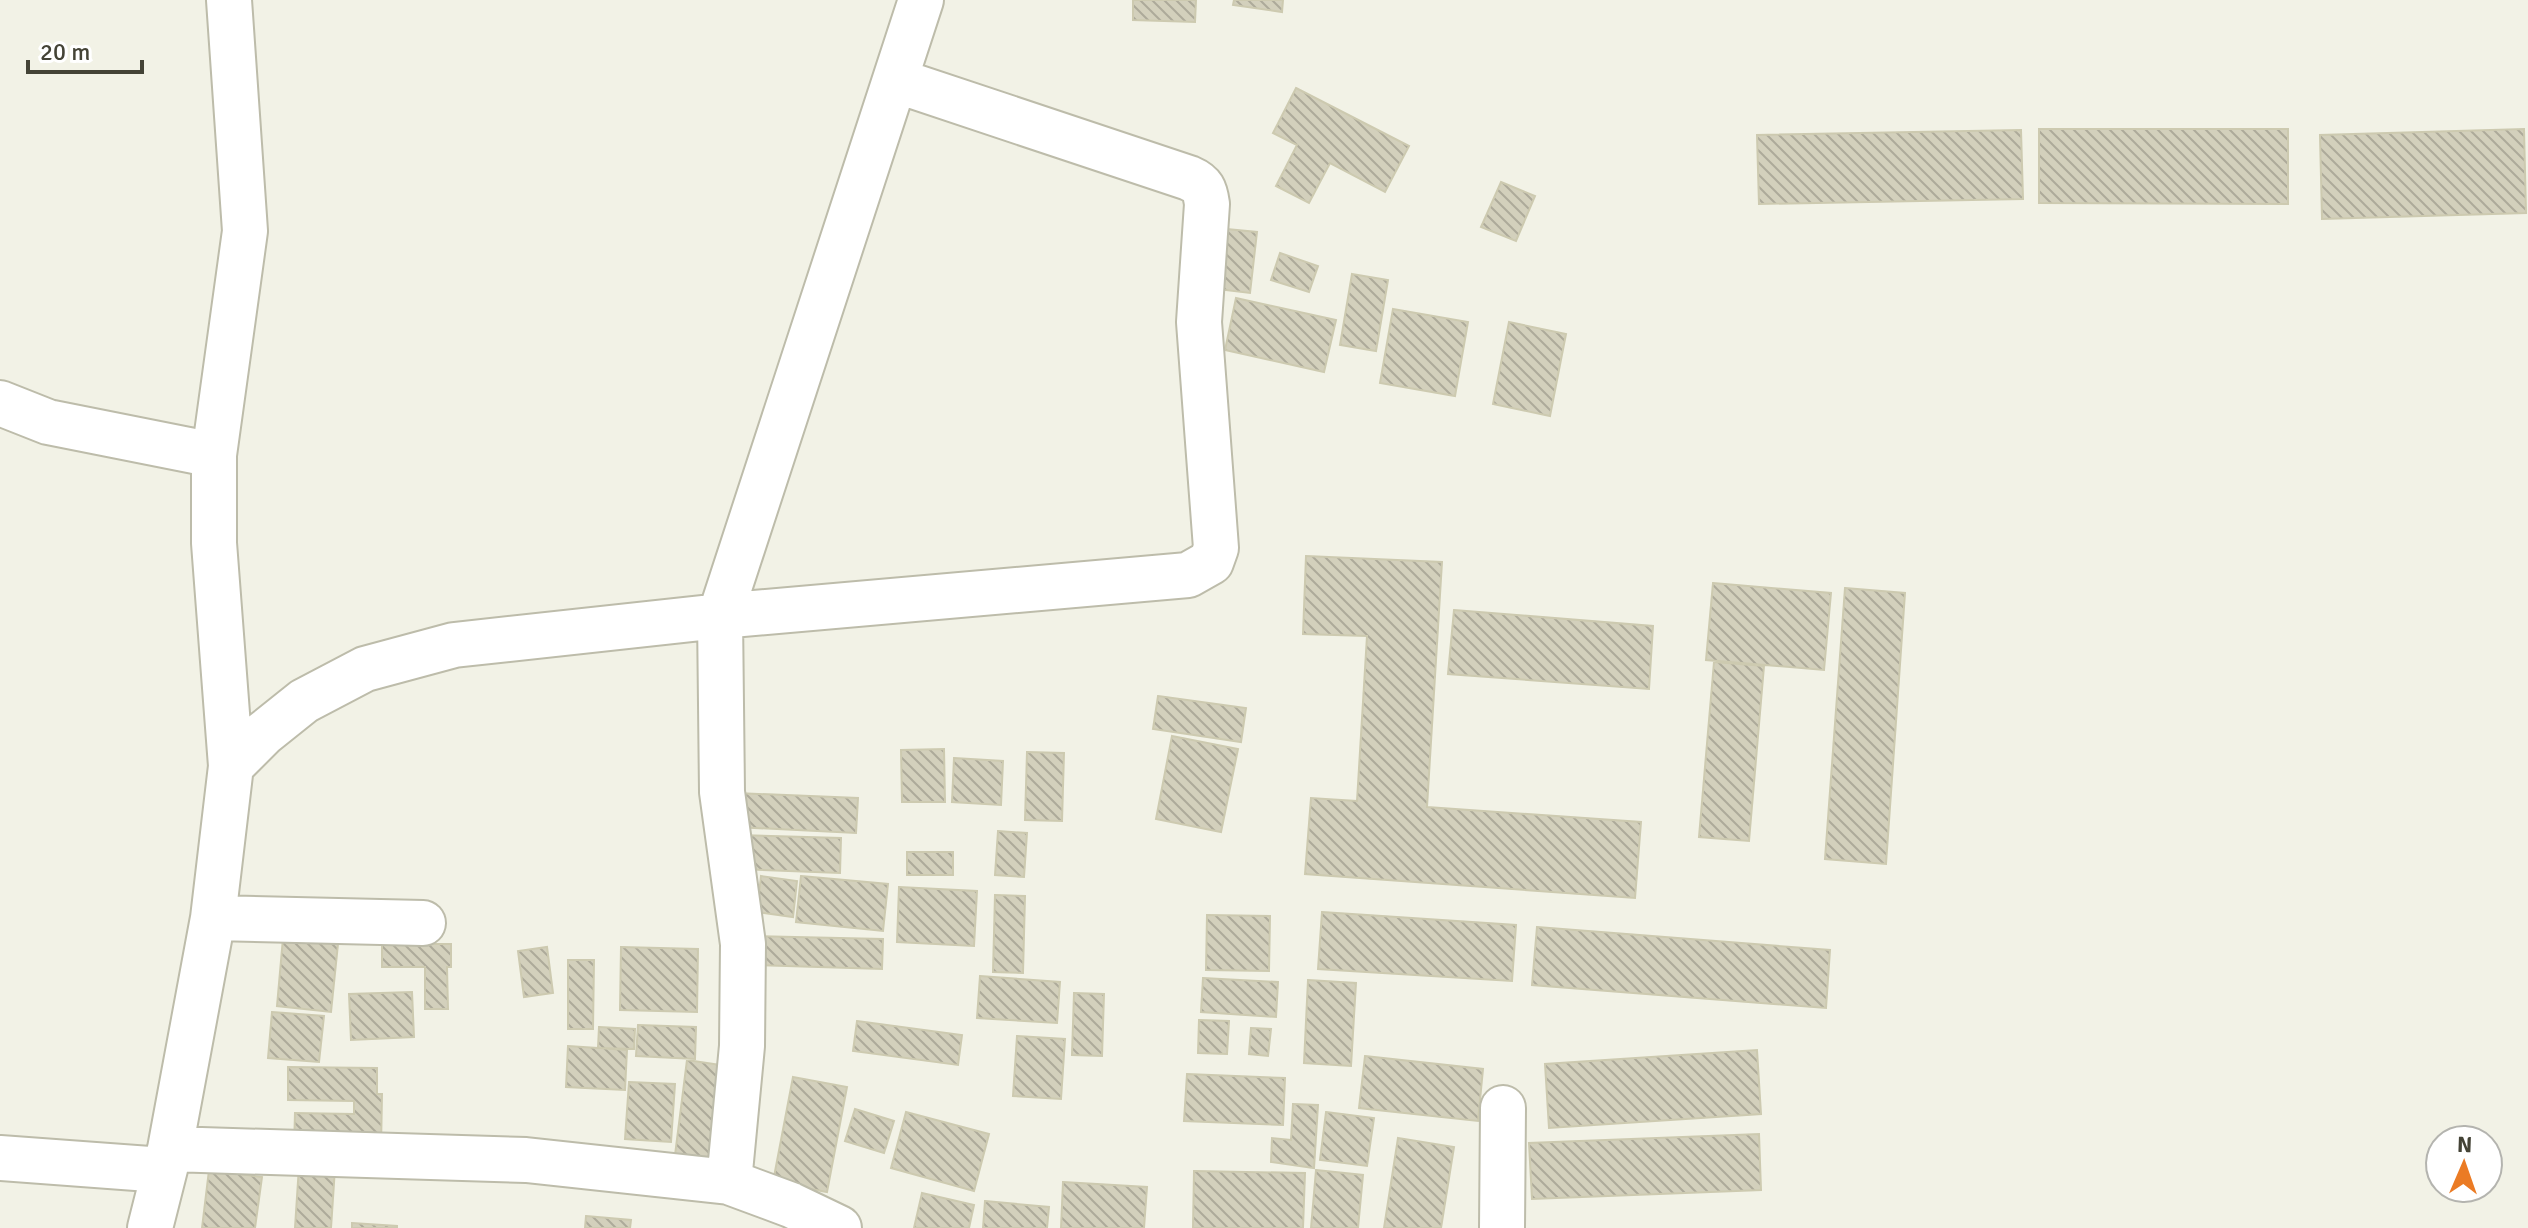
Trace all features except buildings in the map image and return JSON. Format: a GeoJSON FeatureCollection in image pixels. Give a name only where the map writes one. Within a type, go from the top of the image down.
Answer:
{"type":"FeatureCollection","features":[{"type":"Feature","properties":{"kind":"street"},"geometry":{"type":"LineString","coordinates":[[150,1228],[213,918],[231,766],[214,543],[214,455],[245,231],[229,0]]}},
{"type":"Feature","properties":{"kind":"street"},"geometry":{"type":"LineString","coordinates":[[729,1182],[742,1046],[743,944],[722,792],[720,616],[921,0]]}},
{"type":"Feature","properties":{"kind":"street"},"geometry":{"type":"LineString","coordinates":[[231,766],[264,733],[304,701],[365,669],[454,645],[720,616],[1188,575],[1211,562],[1216,548],[1199,322],[1207,204],[1205,191],[1199,183],[1189,178],[895,80]]}},
{"type":"Feature","properties":{"kind":"street"},"geometry":{"type":"LineString","coordinates":[[0,403],[48,422],[214,455]]}},
{"type":"Feature","properties":{"kind":"street"},"geometry":{"type":"LineString","coordinates":[[213,918],[423,923]]}},
{"type":"Feature","properties":{"kind":"street"},"geometry":{"type":"LineString","coordinates":[[1502,1228],[1503,1108]]}},
{"type":"Feature","properties":{"kind":"street"},"geometry":{"type":"LineString","coordinates":[[0,1158],[526,1160],[729,1182],[791,1205],[839,1228]]}}]}
